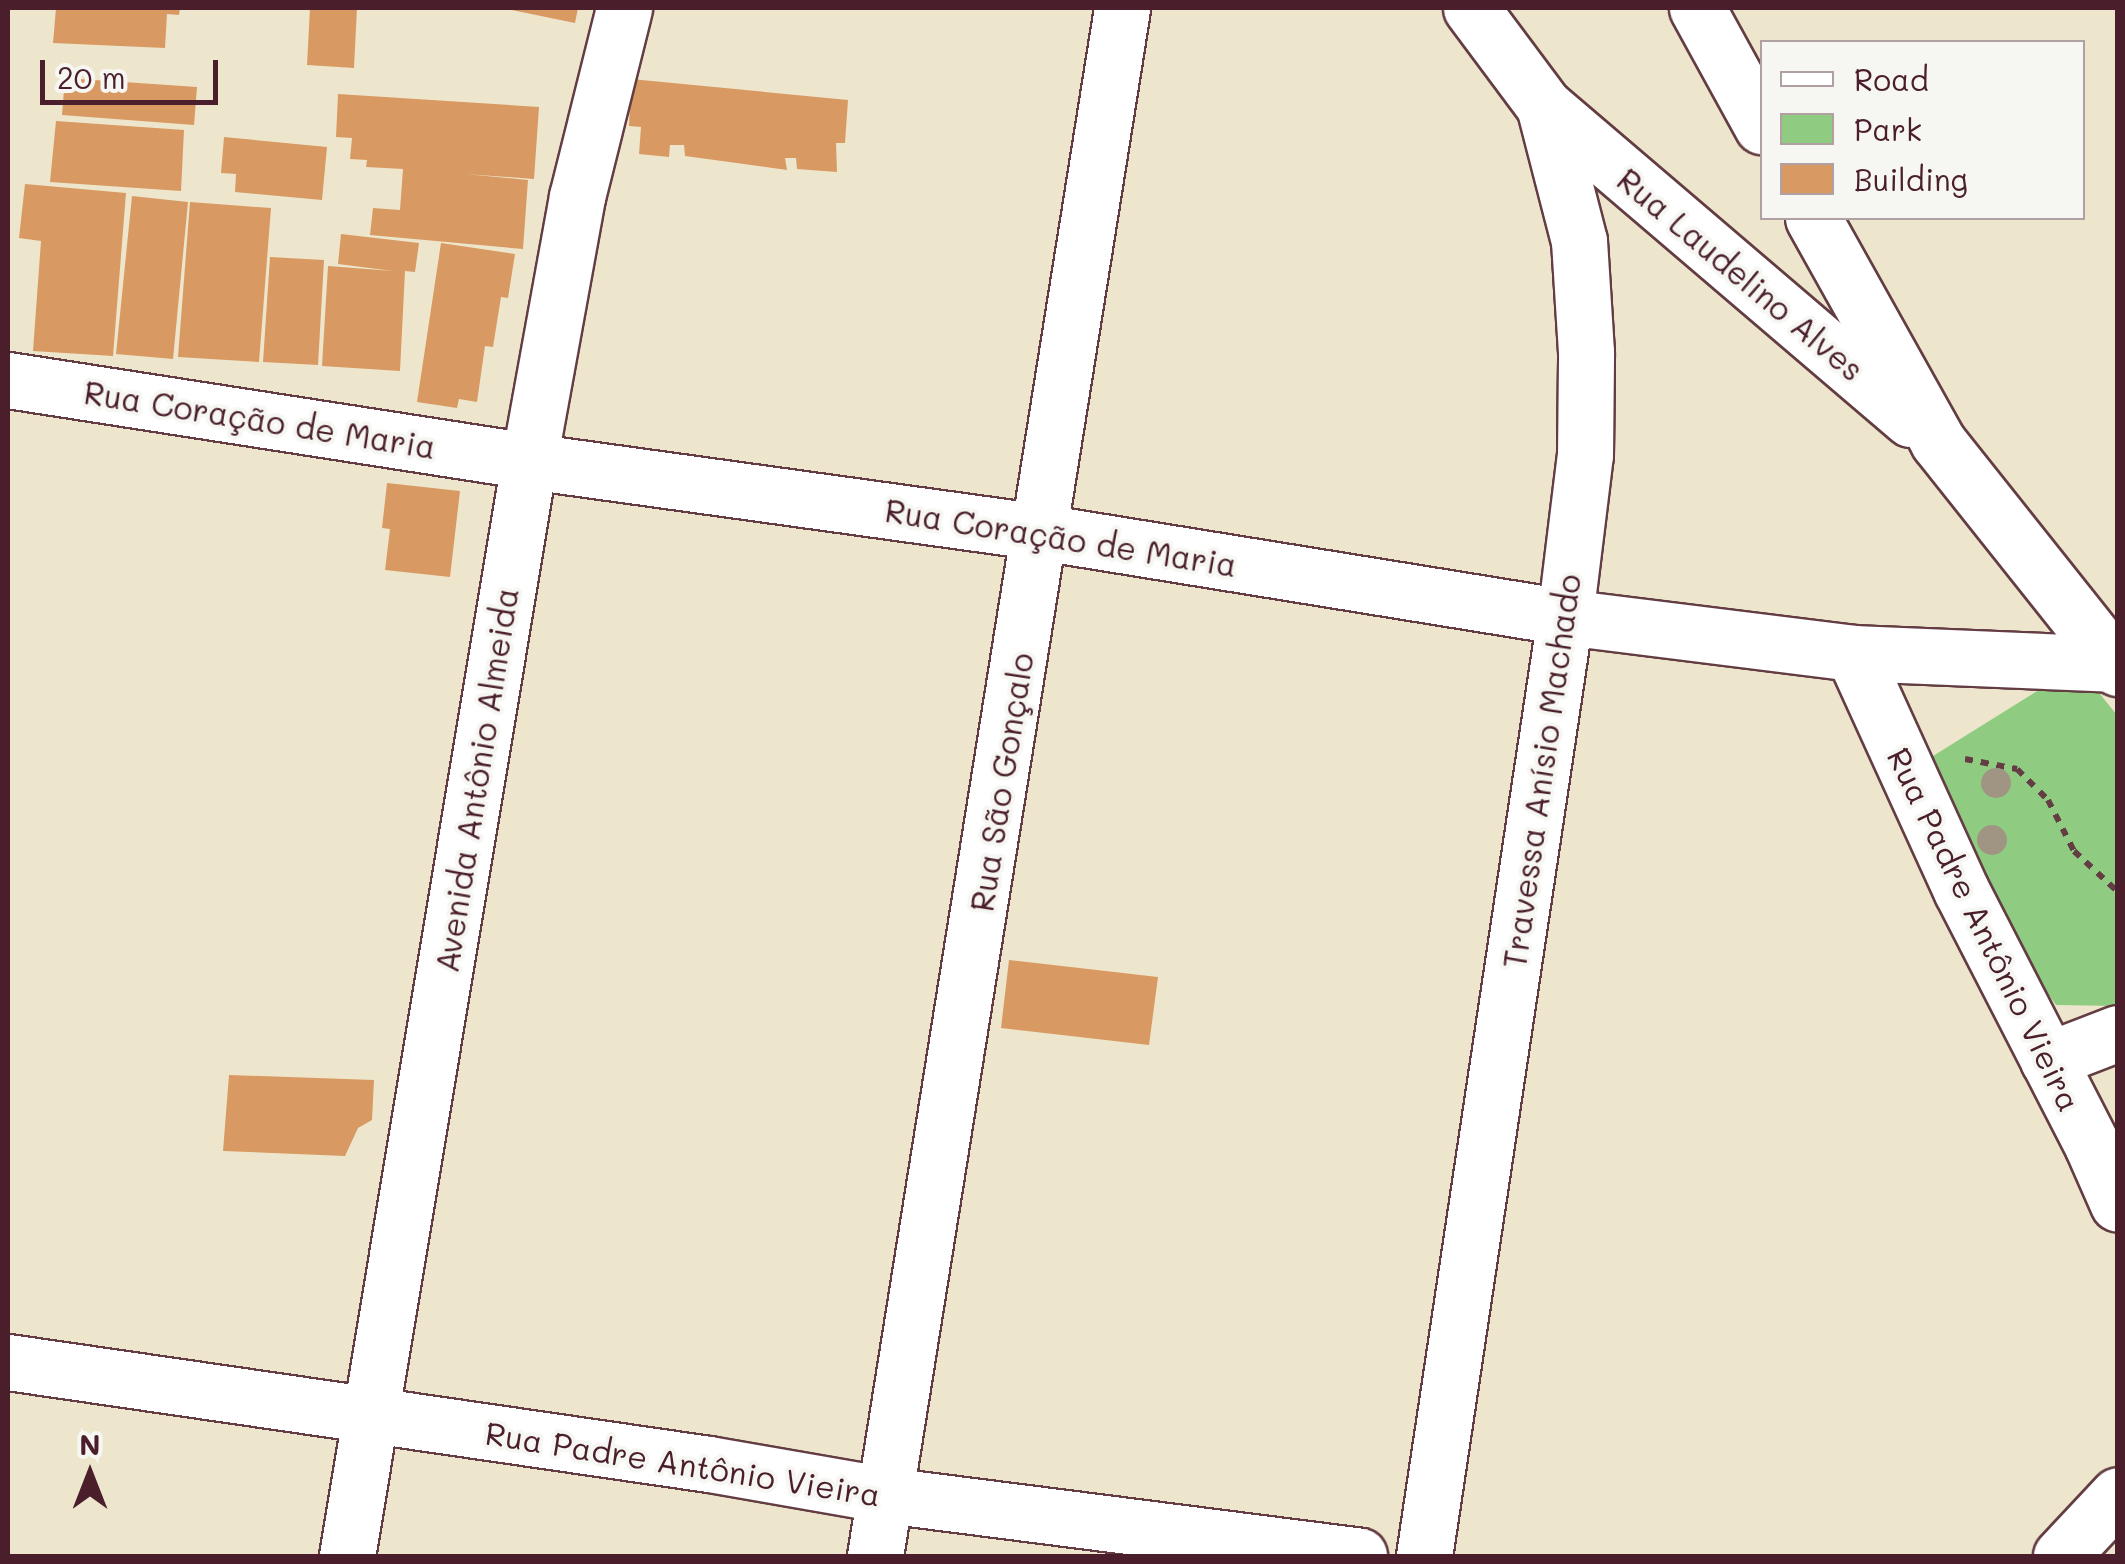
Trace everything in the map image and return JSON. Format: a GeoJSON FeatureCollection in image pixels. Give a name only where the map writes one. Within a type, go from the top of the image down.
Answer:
{"type":"FeatureCollection","features":[{"type":"Feature","properties":{"kind":"street","name":"Avenida Antônio Almeida"},"geometry":{"type":"LineString","coordinates":[[347,1556],[529,461],[577,197],[624,8]]}},
{"type":"Feature","properties":{"kind":"street","name":"Rua São Gonçalo"},"geometry":{"type":"LineString","coordinates":[[875,1556],[1122,8]]}},
{"type":"Feature","properties":{"kind":"street","name":"Travessa Anísio Machado"},"geometry":{"type":"LineString","coordinates":[[1424,1556],[1565,617],[1585,455],[1586,352],[1579,241],[1544,106],[1472,8]]}},
{"type":"Feature","properties":{"kind":"street"},"geometry":{"type":"LineString","coordinates":[[1697,8],[1760,122]]}},
{"type":"Feature","properties":{"kind":"street","name":"Rua Laudelino Alves"},"geometry":{"type":"LineString","coordinates":[[1544,106],[1938,442]]}},
{"type":"Feature","properties":{"kind":"street","name":"Rua Laudelino Alves"},"geometry":{"type":"LineString","coordinates":[[1815,220],[1938,442],[2117,666]]}},
{"type":"Feature","properties":{"kind":"street","name":"Rua Coração de Maria"},"geometry":{"type":"LineString","coordinates":[[8,380],[529,461],[1041,532],[1565,617],[1853,653],[2117,666]]}},
{"type":"Feature","properties":{"kind":"street","name":"Rua Padre Antônio Vieira"},"geometry":{"type":"LineString","coordinates":[[1853,653],[1961,890],[2118,1204]]}},
{"type":"Feature","properties":{"kind":"street"},"geometry":{"type":"LineString","coordinates":[[2048,1060],[2118,1034]]}},
{"type":"Feature","properties":{"kind":"street","name":"Rua Padre Antônio Vieira"},"geometry":{"type":"LineString","coordinates":[[8,1362],[710,1464],[886,1496],[1359,1556]]}},
{"type":"Feature","properties":{"kind":"street"},"geometry":{"type":"LineString","coordinates":[[2061,1556],[2118,1494]]}},
{"type":"Feature","properties":{"kind":"path"},"geometry":{"type":"LineString","coordinates":[[1899,754],[2017,768],[2048,800],[2074,850],[2118,892]]}},
{"type":"Feature","properties":{"kind":"green space"},"geometry":{"type":"Polygon","coordinates":[[[2058,678],[2087,678],[2117,715],[2117,1006],[2056,1005],[2019,955],[1933,756],[2058,678]]]}},
{"type":"Feature","properties":{"kind":"building"},"geometry":{"type":"Polygon","coordinates":[[[56,8],[180,8],[179,15],[167,14],[165,48],[53,43],[56,8]]]}},
{"type":"Feature","properties":{"kind":"building"},"geometry":{"type":"Polygon","coordinates":[[[310,8],[357,8],[354,68],[307,65],[310,8]]]}},
{"type":"Feature","properties":{"kind":"building"},"geometry":{"type":"Polygon","coordinates":[[[502,8],[578,8],[575,23],[502,8]]]}},
{"type":"Feature","properties":{"kind":"building"},"geometry":{"type":"Polygon","coordinates":[[[65,78],[197,87],[194,125],[62,115],[65,78]]]}},
{"type":"Feature","properties":{"kind":"building"},"geometry":{"type":"Polygon","coordinates":[[[631,79],[848,100],[845,143],[836,143],[837,172],[797,169],[796,158],[785,158],[787,170],[685,156],[684,145],[670,145],[669,157],[639,154],[641,127],[629,126],[631,79]]]}},
{"type":"Feature","properties":{"kind":"building"},"geometry":{"type":"Polygon","coordinates":[[[338,94],[539,107],[534,179],[465,174],[528,180],[523,249],[370,235],[373,208],[400,210],[403,169],[366,167],[367,160],[350,159],[352,138],[336,137],[338,94]]]}},
{"type":"Feature","properties":{"kind":"building"},"geometry":{"type":"Polygon","coordinates":[[[56,121],[184,130],[181,191],[50,182],[56,121]]]}},
{"type":"Feature","properties":{"kind":"building"},"geometry":{"type":"Polygon","coordinates":[[[224,137],[327,147],[322,200],[235,192],[236,174],[221,173],[224,137]]]}},
{"type":"Feature","properties":{"kind":"building"},"geometry":{"type":"Polygon","coordinates":[[[25,184],[126,193],[113,356],[33,351],[41,241],[19,238],[25,184]]]}},
{"type":"Feature","properties":{"kind":"building"},"geometry":{"type":"Polygon","coordinates":[[[132,196],[188,202],[173,359],[116,354],[132,196]]]}},
{"type":"Feature","properties":{"kind":"building"},"geometry":{"type":"Polygon","coordinates":[[[190,202],[271,208],[259,362],[178,357],[190,202]]]}},
{"type":"Feature","properties":{"kind":"building"},"geometry":{"type":"Polygon","coordinates":[[[341,234],[419,243],[415,272],[405,271],[400,371],[322,366],[328,266],[393,271],[338,264],[341,234]]]}},
{"type":"Feature","properties":{"kind":"building"},"geometry":{"type":"Polygon","coordinates":[[[441,243],[515,254],[508,298],[501,297],[493,347],[485,346],[477,402],[459,399],[457,408],[417,402],[441,243]]]}},
{"type":"Feature","properties":{"kind":"building"},"geometry":{"type":"Polygon","coordinates":[[[270,257],[324,260],[318,365],[263,362],[270,257]]]}},
{"type":"Feature","properties":{"kind":"building"},"geometry":{"type":"Polygon","coordinates":[[[387,483],[460,491],[450,577],[385,570],[390,529],[382,528],[387,483]]]}},
{"type":"Feature","properties":{"kind":"building"},"geometry":{"type":"Polygon","coordinates":[[[1009,960],[1158,977],[1149,1045],[1001,1028],[1009,960]]]}},
{"type":"Feature","properties":{"kind":"building"},"geometry":{"type":"Polygon","coordinates":[[[229,1075],[374,1080],[372,1120],[358,1128],[345,1156],[223,1151],[229,1075]]]}}]}
